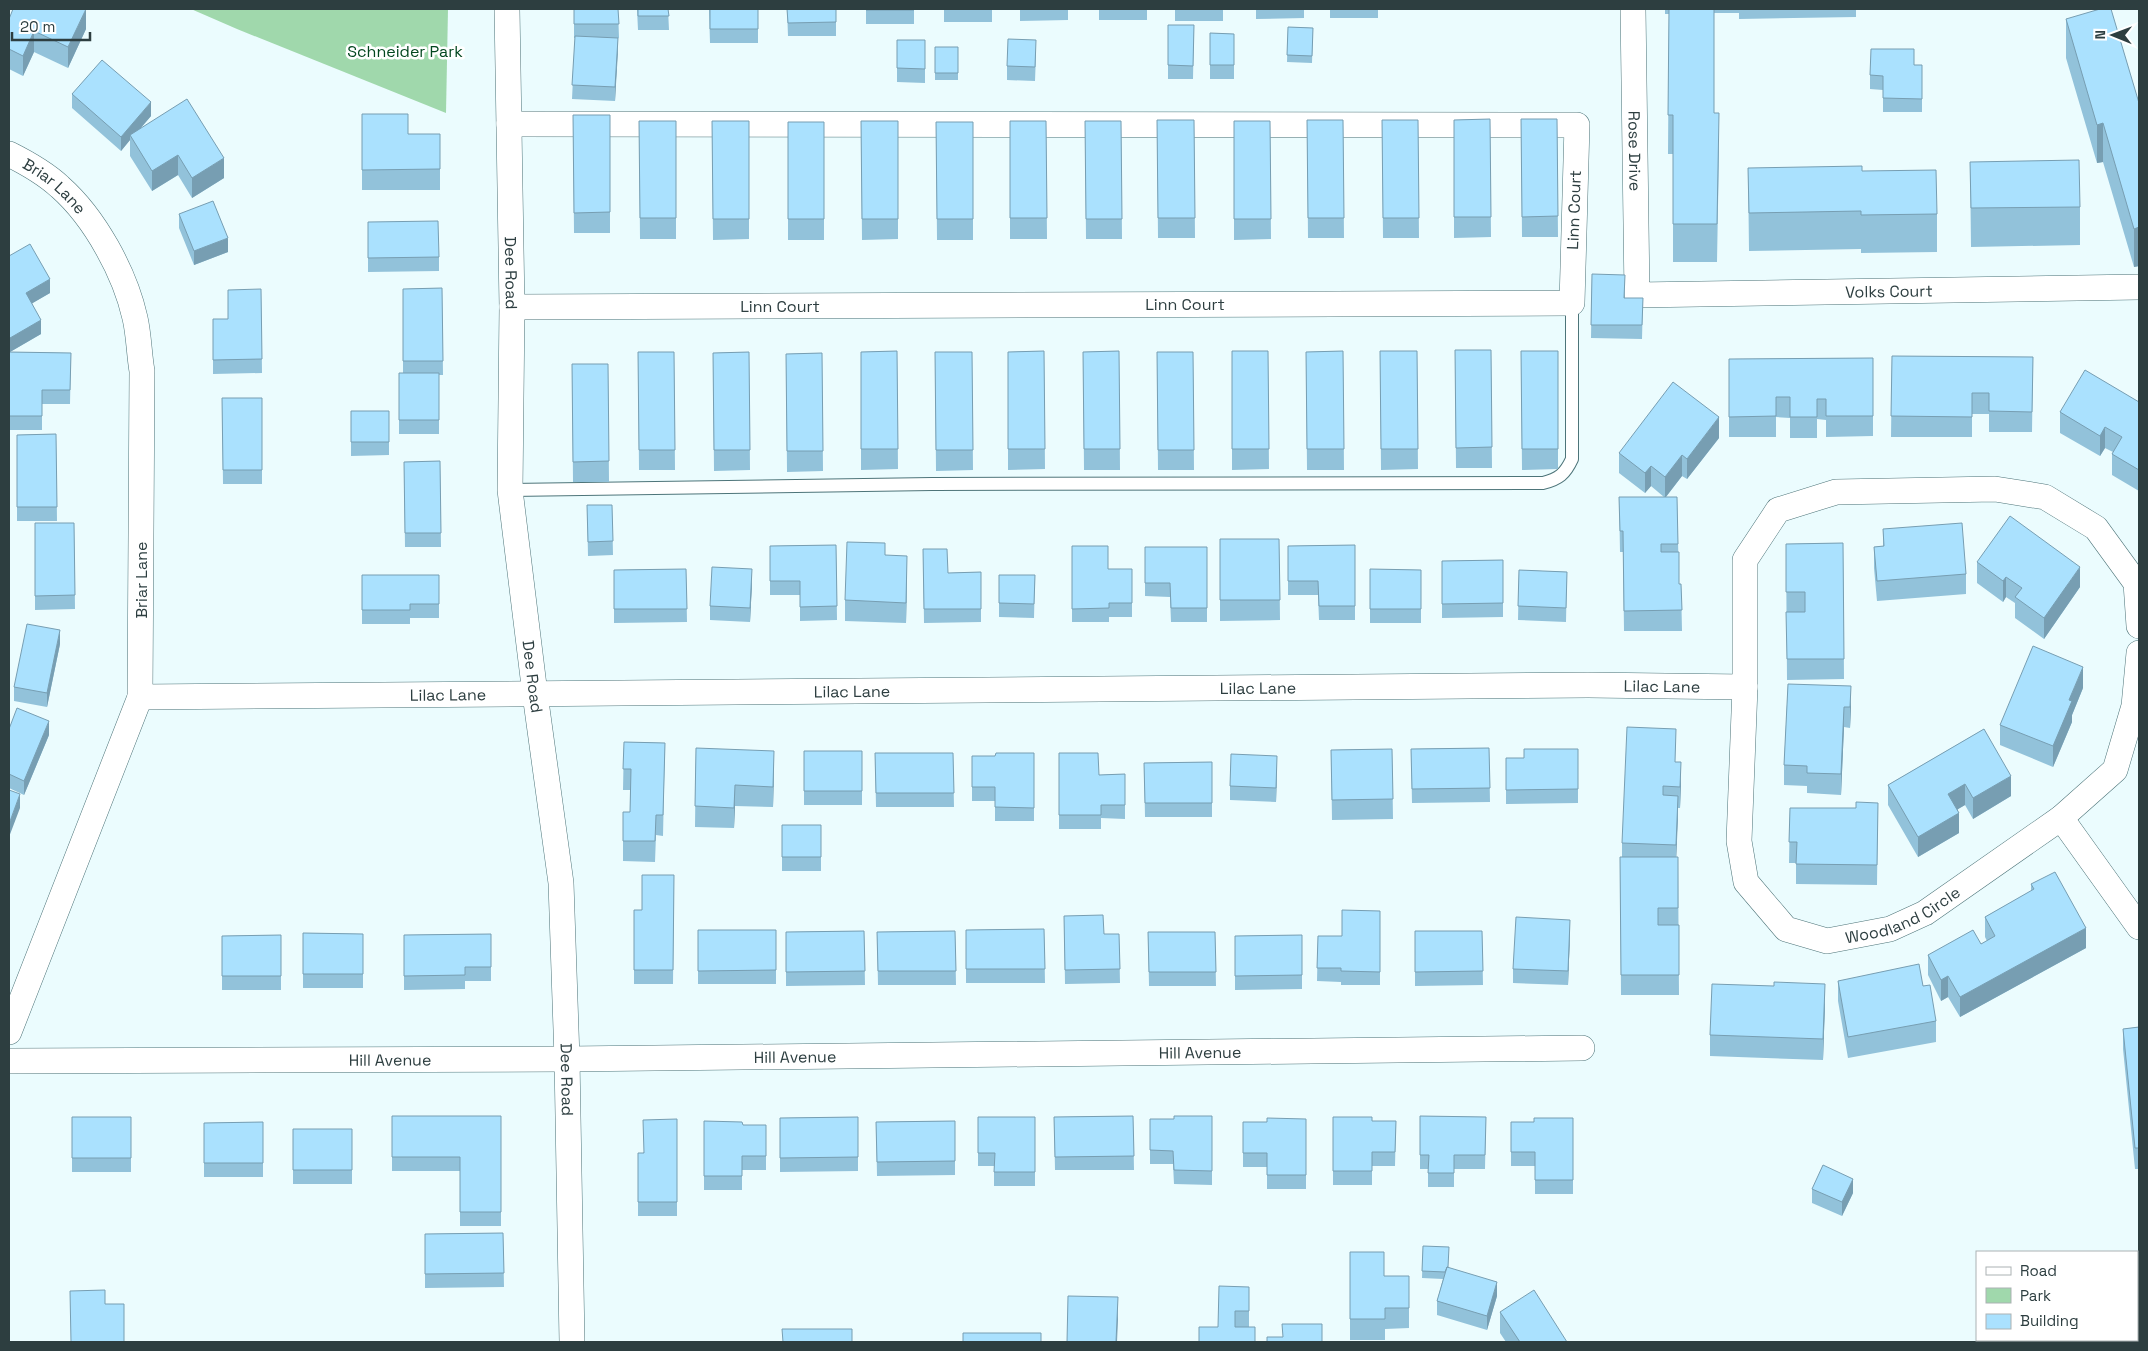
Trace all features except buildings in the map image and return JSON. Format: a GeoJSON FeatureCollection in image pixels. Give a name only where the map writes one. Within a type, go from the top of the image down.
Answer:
{"type":"FeatureCollection","features":[{"type":"Feature","properties":{"kind":"street","name":"Dee Road"},"geometry":{"type":"LineString","coordinates":[[507,9],[512,307],[510,490],[561,883],[567,1058],[572,1342]]}},
{"type":"Feature","properties":{"kind":"street","name":"Rose Drive"},"geometry":{"type":"LineString","coordinates":[[1633,9],[1637,295]]}},
{"type":"Feature","properties":{"kind":"street","name":"Linn Court"},"geometry":{"type":"LineString","coordinates":[[508,124],[1576,125],[1572,303],[512,307]]}},
{"type":"Feature","properties":{"kind":"street","name":"Briar Lane"},"geometry":{"type":"LineString","coordinates":[[9,154],[31,165],[60,187],[81,209],[100,237],[121,274],[135,318],[142,371],[140,697],[9,1032]]}},
{"type":"Feature","properties":{"kind":"street","name":"Volks Court"},"geometry":{"type":"LineString","coordinates":[[1637,295],[2139,287]]}},
{"type":"Feature","properties":{"kind":"street"},"geometry":{"type":"LineString","coordinates":[[1745,688],[1745,560],[1778,510],[1836,492],[1994,489],[2045,497],[2096,528],[2136,583],[2139,626]]}},
{"type":"Feature","properties":{"kind":"street","name":"Woodland Circle"},"geometry":{"type":"LineString","coordinates":[[1745,688],[1739,841],[1746,882],[1786,929],[1827,941],[1890,930],[1925,913],[2061,818],[2115,770],[2134,706],[2139,653]]}},
{"type":"Feature","properties":{"kind":"street","name":"Lilac Lane"},"geometry":{"type":"LineString","coordinates":[[140,697],[1588,685],[1745,688]]}},
{"type":"Feature","properties":{"kind":"street"},"geometry":{"type":"LineString","coordinates":[[2061,818],[2139,927]]}},
{"type":"Feature","properties":{"kind":"street","name":"Hill Avenue"},"geometry":{"type":"LineString","coordinates":[[9,1061],[567,1058],[1582,1048]]}},
{"type":"Feature","properties":{"kind":"lane"},"geometry":{"type":"LineString","coordinates":[[510,490],[932,484],[1543,483],[1555,480],[1565,474],[1572,459],[1572,303]]}},
{"type":"Feature","properties":{"kind":"shaded area"},"geometry":{"type":"Polygon","coordinates":[[[2138,1292],[2139,1342],[2018,1341],[2138,1341],[2138,1292]]]}},
{"type":"Feature","properties":{"kind":"green space","name":"Schneider Park"},"geometry":{"type":"Polygon","coordinates":[[[191,9],[448,9],[446,113],[237,29],[191,9]]]}}]}
